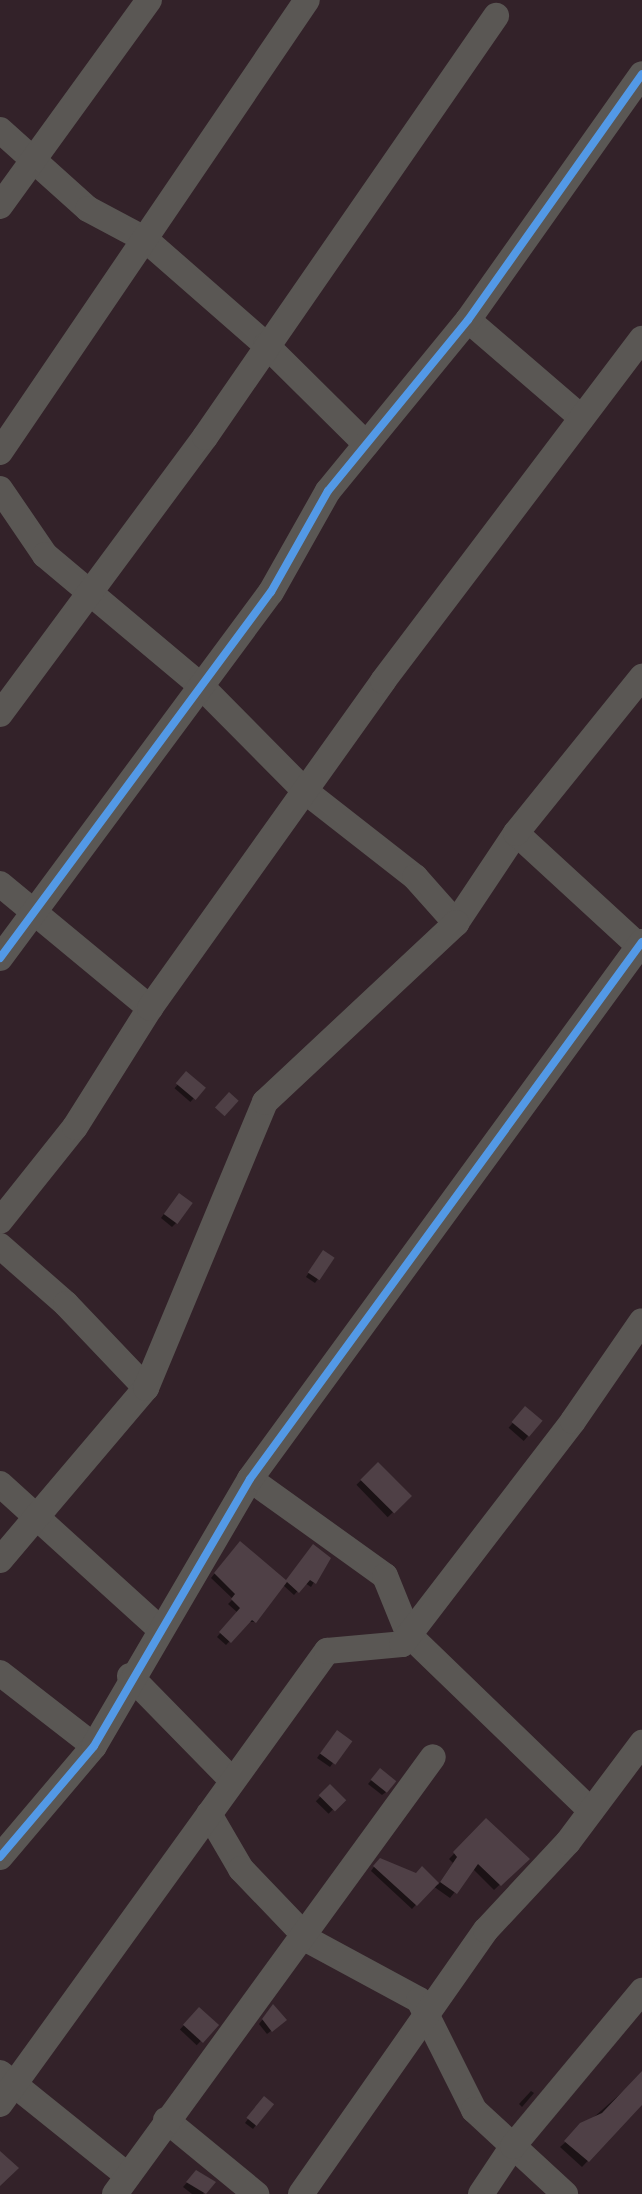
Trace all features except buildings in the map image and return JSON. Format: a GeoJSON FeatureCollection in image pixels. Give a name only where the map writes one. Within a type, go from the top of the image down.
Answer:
{"type":"FeatureCollection","features":[{"type":"Feature","properties":{"kind":"street"},"geometry":{"type":"LineString","coordinates":[[0,206],[149,0]]}},
{"type":"Feature","properties":{"kind":"street"},"geometry":{"type":"LineString","coordinates":[[0,452],[307,0]]}},
{"type":"Feature","properties":{"kind":"street"},"geometry":{"type":"LineString","coordinates":[[0,714],[91,592],[496,16]]}},
{"type":"Feature","properties":{"kind":"street"},"geometry":{"type":"LineString","coordinates":[[0,958],[277,583],[328,491],[468,320],[642,74]]}},
{"type":"Feature","properties":{"kind":"street"},"geometry":{"type":"LineString","coordinates":[[0,130],[88,209],[146,240],[266,345],[366,444]]}},
{"type":"Feature","properties":{"kind":"street"},"geometry":{"type":"LineString","coordinates":[[468,320],[582,418]]}},
{"type":"Feature","properties":{"kind":"street"},"geometry":{"type":"LineString","coordinates":[[0,1221],[75,1127],[150,1008],[305,791],[642,339]]}},
{"type":"Feature","properties":{"kind":"street"},"geometry":{"type":"LineString","coordinates":[[0,489],[45,555],[201,686],[305,791],[415,877],[456,923]]}},
{"type":"Feature","properties":{"kind":"street"},"geometry":{"type":"LineString","coordinates":[[0,1560],[146,1388],[265,1102],[456,923],[516,833],[642,677]]}},
{"type":"Feature","properties":{"kind":"street"},"geometry":{"type":"LineString","coordinates":[[0,1857],[94,1746],[130,1676],[250,1479],[641,946],[516,833]]}},
{"type":"Feature","properties":{"kind":"street"},"geometry":{"type":"LineString","coordinates":[[0,884],[150,1008]]}},
{"type":"Feature","properties":{"kind":"street"},"geometry":{"type":"LineString","coordinates":[[0,1246],[66,1304],[146,1388]]}},
{"type":"Feature","properties":{"kind":"street"},"geometry":{"type":"LineString","coordinates":[[433,1757],[301,1932],[121,2184],[4,2087],[327,1651],[402,1644],[573,1421],[642,1321]]}},
{"type":"Feature","properties":{"kind":"street"},"geometry":{"type":"LineString","coordinates":[[250,1479],[385,1576],[409,1635],[591,1811]]}},
{"type":"Feature","properties":{"kind":"street"},"geometry":{"type":"LineString","coordinates":[[0,1484],[159,1628]]}},
{"type":"Feature","properties":{"kind":"street"},"geometry":{"type":"LineString","coordinates":[[0,1673],[94,1746]]}},
{"type":"Feature","properties":{"kind":"street"},"geometry":{"type":"LineString","coordinates":[[130,1676],[231,1779]]}},
{"type":"Feature","properties":{"kind":"street"},"geometry":{"type":"LineString","coordinates":[[301,2194],[429,2018],[486,1930],[591,1811],[642,1743]]}},
{"type":"Feature","properties":{"kind":"street"},"geometry":{"type":"LineString","coordinates":[[209,1814],[241,1869],[301,1932],[419,2000],[474,2110],[565,2194]]}},
{"type":"Feature","properties":{"kind":"street"},"geometry":{"type":"LineString","coordinates":[[481,2194],[513,2146],[642,1991]]}},
{"type":"Feature","properties":{"kind":"street"},"geometry":{"type":"LineString","coordinates":[[166,2120],[256,2194]]}},
{"type":"Feature","properties":{"kind":"cycle path"},"geometry":{"type":"LineString","coordinates":[[0,958],[271,592],[328,491],[468,320],[642,74]]}},
{"type":"Feature","properties":{"kind":"cycle path"},"geometry":{"type":"LineString","coordinates":[[0,1857],[94,1746],[250,1479],[642,942]]}}]}
